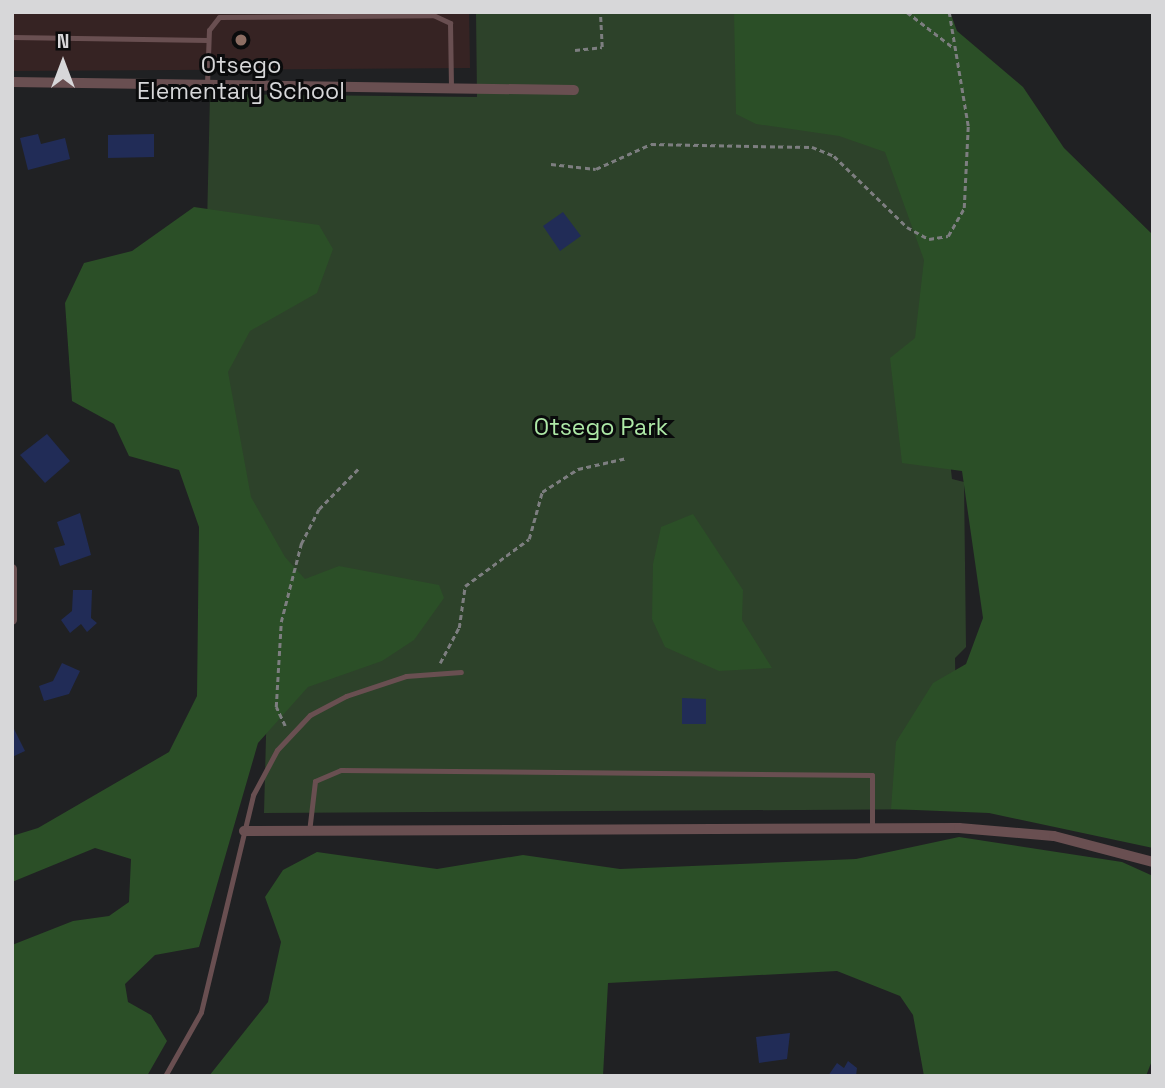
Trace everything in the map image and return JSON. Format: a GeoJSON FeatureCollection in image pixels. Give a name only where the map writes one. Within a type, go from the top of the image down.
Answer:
{"type":"FeatureCollection","features":[{"type":"Feature","properties":{"kind":"street"},"geometry":{"type":"LineString","coordinates":[[12,82],[574,90]]}},
{"type":"Feature","properties":{"kind":"street"},"geometry":{"type":"LineString","coordinates":[[12,569],[12,620]]}},
{"type":"Feature","properties":{"kind":"street"},"geometry":{"type":"LineString","coordinates":[[244,831],[872,829],[1054,836],[1153,862]]}},
{"type":"Feature","properties":{"kind":"lane"},"geometry":{"type":"LineString","coordinates":[[207,85],[208,40],[212,21],[240,14],[444,17],[450,89]]}},
{"type":"Feature","properties":{"kind":"lane"},"geometry":{"type":"LineString","coordinates":[[12,37],[208,40]]}},
{"type":"Feature","properties":{"kind":"lane"},"geometry":{"type":"LineString","coordinates":[[165,1076],[201,1012],[253,795],[292,734],[310,715],[346,696],[430,672],[461,672]]}},
{"type":"Feature","properties":{"kind":"lane"},"geometry":{"type":"LineString","coordinates":[[309,832],[315,781],[341,770],[872,775],[872,829]]}},
{"type":"Feature","properties":{"kind":"path"},"geometry":{"type":"LineString","coordinates":[[575,50],[601,47],[600,12]]}},
{"type":"Feature","properties":{"kind":"path"},"geometry":{"type":"LineString","coordinates":[[907,12],[954,48]]}},
{"type":"Feature","properties":{"kind":"path"},"geometry":{"type":"LineString","coordinates":[[551,164],[596,169],[651,144],[812,147],[834,156],[906,227],[929,239],[948,236],[964,208],[968,126],[950,12]]}},
{"type":"Feature","properties":{"kind":"path"},"geometry":{"type":"LineString","coordinates":[[430,672],[452,648],[465,586],[529,539],[542,492],[578,469],[627,458]]}},
{"type":"Feature","properties":{"kind":"path"},"geometry":{"type":"LineString","coordinates":[[292,734],[276,707],[281,622],[307,523],[359,468]]}},
{"type":"Feature","properties":{"kind":"shaded area","name":"Otsego Elementary School"},"geometry":{"type":"Polygon","coordinates":[[[12,12],[469,12],[470,68],[12,71],[12,12]]]}},
{"type":"Feature","properties":{"kind":"green space","name":"Otsego Park"},"geometry":{"type":"Polygon","coordinates":[[[476,12],[901,12],[952,479],[964,482],[966,647],[955,658],[958,809],[264,813],[271,547],[202,444],[210,94],[477,97],[476,12]]]}},
{"type":"Feature","properties":{"kind":"green space"},"geometry":{"type":"Polygon","coordinates":[[[734,12],[950,12],[957,31],[1023,87],[1064,148],[1153,235],[1153,848],[989,813],[891,809],[896,742],[933,683],[966,664],[983,618],[962,471],[902,463],[890,358],[915,338],[924,260],[885,152],[839,136],[756,124],[736,114],[734,12]]]}},
{"type":"Feature","properties":{"kind":"green space"},"geometry":{"type":"Polygon","coordinates":[[[194,207],[319,225],[333,249],[317,293],[250,331],[228,372],[251,497],[285,557],[305,579],[339,566],[439,585],[444,598],[414,640],[382,661],[308,687],[258,743],[199,947],[155,955],[125,984],[128,1002],[151,1015],[167,1041],[147,1076],[12,1076],[12,945],[73,921],[109,916],[129,902],[131,859],[95,848],[12,882],[12,836],[38,828],[169,752],[197,696],[199,527],[179,470],[129,456],[114,424],[72,401],[65,303],[84,263],[132,251],[194,207]]]}},
{"type":"Feature","properties":{"kind":"green space"},"geometry":{"type":"Polygon","coordinates":[[[693,514],[743,590],[742,620],[772,668],[719,671],[665,647],[652,619],[653,564],[661,527],[693,514]]]}},
{"type":"Feature","properties":{"kind":"green space"},"geometry":{"type":"Polygon","coordinates":[[[959,837],[1122,862],[1153,876],[1153,1058],[1146,1076],[924,1076],[913,1015],[900,996],[837,971],[608,983],[603,1076],[209,1076],[268,1002],[281,942],[265,897],[283,870],[317,852],[437,869],[523,855],[620,869],[856,859],[959,837]]]}},
{"type":"Feature","properties":{"kind":"building"},"geometry":{"type":"Polygon","coordinates":[[[38,134],[41,144],[65,138],[70,159],[28,170],[20,138],[38,134]]]}},
{"type":"Feature","properties":{"kind":"building"},"geometry":{"type":"Polygon","coordinates":[[[154,134],[154,157],[108,158],[108,135],[154,134]]]}},
{"type":"Feature","properties":{"kind":"building"},"geometry":{"type":"Polygon","coordinates":[[[563,212],[581,236],[560,251],[543,226],[563,212]]]}},
{"type":"Feature","properties":{"kind":"building"},"geometry":{"type":"Polygon","coordinates":[[[47,434],[70,461],[45,483],[20,455],[47,434]]]}},
{"type":"Feature","properties":{"kind":"building"},"geometry":{"type":"Polygon","coordinates":[[[80,513],[91,555],[60,566],[54,548],[65,545],[57,522],[80,513]]]}},
{"type":"Feature","properties":{"kind":"building"},"geometry":{"type":"Polygon","coordinates":[[[73,590],[92,590],[91,618],[97,623],[87,632],[81,624],[70,633],[61,620],[72,611],[73,590]]]}},
{"type":"Feature","properties":{"kind":"building"},"geometry":{"type":"Polygon","coordinates":[[[62,663],[80,671],[69,694],[44,701],[39,686],[53,681],[62,663]]]}},
{"type":"Feature","properties":{"kind":"building"},"geometry":{"type":"Polygon","coordinates":[[[682,698],[706,699],[706,724],[682,724],[682,698]]]}},
{"type":"Feature","properties":{"kind":"building"},"geometry":{"type":"Polygon","coordinates":[[[12,725],[25,751],[12,757],[12,725]]]}},
{"type":"Feature","properties":{"kind":"building"},"geometry":{"type":"Polygon","coordinates":[[[790,1033],[787,1059],[759,1063],[756,1037],[790,1033]]]}},
{"type":"Feature","properties":{"kind":"building"},"geometry":{"type":"Polygon","coordinates":[[[848,1061],[857,1068],[856,1076],[828,1076],[837,1063],[844,1068],[848,1061]]]}},
{"type":"Feature","properties":{"kind":"place","name":"Otsego Elementary School"},"geometry":{"type":"Point","coordinates":[241,40]}}]}
